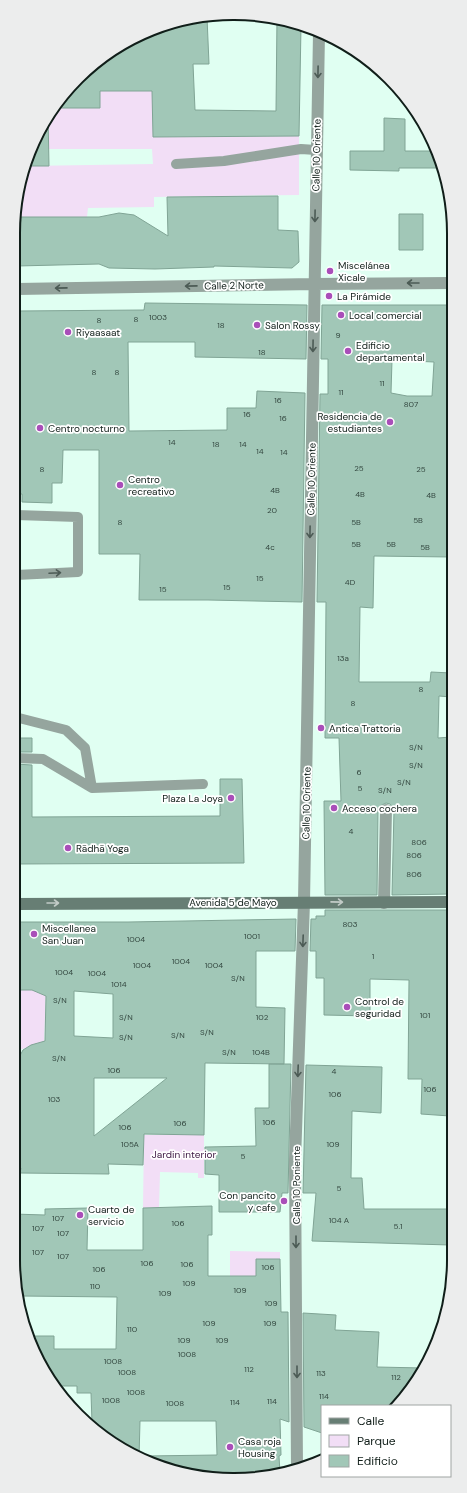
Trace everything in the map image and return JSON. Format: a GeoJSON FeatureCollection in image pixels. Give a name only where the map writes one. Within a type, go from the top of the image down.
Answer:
{"type":"FeatureCollection","features":[{"type":"Feature","properties":{"kind":"main road","name":"Avenida 5 de Mayo"},"geometry":{"type":"LineString","coordinates":[[20,904],[447,902]]}},
{"type":"Feature","properties":{"kind":"street","name":"Calle 10 Oriente"},"geometry":{"type":"LineString","coordinates":[[304,902],[319,38]]}},
{"type":"Feature","properties":{"kind":"street","name":"Calle 2 Norte"},"geometry":{"type":"LineString","coordinates":[[20,289],[447,283]]}},
{"type":"Feature","properties":{"kind":"street"},"geometry":{"type":"LineString","coordinates":[[384,903],[386,810]]}},
{"type":"Feature","properties":{"kind":"street","name":"Calle 10 Poniente"},"geometry":{"type":"LineString","coordinates":[[298,1463],[295,1160],[304,902]]}},
{"type":"Feature","properties":{"kind":"lane"},"geometry":{"type":"LineString","coordinates":[[176,164],[224,161],[301,148],[316,150]]}},
{"type":"Feature","properties":{"kind":"lane"},"geometry":{"type":"LineString","coordinates":[[20,515],[78,517],[78,572],[20,575]]}},
{"type":"Feature","properties":{"kind":"lane"},"geometry":{"type":"LineString","coordinates":[[20,718],[66,730],[85,748],[92,788]]}},
{"type":"Feature","properties":{"kind":"lane"},"geometry":{"type":"LineString","coordinates":[[20,758],[43,759],[92,788],[203,784]]}},
{"type":"Feature","properties":{"kind":"green space"},"geometry":{"type":"Polygon","coordinates":[[[100,91],[153,91],[153,137],[299,136],[299,195],[154,197],[154,207],[88,208],[87,217],[20,217],[24,192],[31,166],[153,164],[152,149],[49,149],[48,128],[61,108],[100,108],[100,91]]]}},
{"type":"Feature","properties":{"kind":"green space"},"geometry":{"type":"Polygon","coordinates":[[[20,989],[46,990],[44,1043],[21,1049],[20,989]]]}},
{"type":"Feature","properties":{"kind":"green space","name":"Jardin interior"},"geometry":{"type":"Polygon","coordinates":[[[144,1135],[204,1135],[204,1178],[198,1178],[198,1173],[160,1172],[159,1209],[143,1208],[144,1135]]]}},
{"type":"Feature","properties":{"kind":"green space"},"geometry":{"type":"Polygon","coordinates":[[[230,1251],[280,1252],[280,1259],[256,1259],[256,1276],[230,1276],[230,1251]]]}},
{"type":"Feature","properties":{"kind":"building"},"geometry":{"type":"Polygon","coordinates":[[[207,22],[209,64],[193,64],[195,110],[276,111],[277,24],[301,31],[299,136],[153,137],[152,91],[100,91],[100,108],[61,108],[73,93],[93,73],[115,56],[139,42],[165,31],[207,22]]]}},
{"type":"Feature","properties":{"kind":"building"},"geometry":{"type":"Polygon","coordinates":[[[384,118],[405,119],[405,151],[431,151],[437,168],[399,168],[399,171],[350,170],[350,151],[384,151],[384,118]]]}},
{"type":"Feature","properties":{"kind":"building"},"geometry":{"type":"Polygon","coordinates":[[[48,128],[49,166],[31,166],[48,128]]]}},
{"type":"Feature","properties":{"kind":"building"},"geometry":{"type":"Polygon","coordinates":[[[278,196],[278,230],[298,231],[299,262],[292,268],[214,266],[155,269],[109,268],[99,264],[20,266],[20,217],[99,217],[119,213],[134,215],[168,236],[167,197],[278,196]]]}},
{"type":"Feature","properties":{"kind":"building"},"geometry":{"type":"Polygon","coordinates":[[[399,214],[423,214],[423,250],[399,250],[399,214]]]}},
{"type":"Feature","properties":{"kind":"building"},"geometry":{"type":"Polygon","coordinates":[[[145,303],[307,305],[306,359],[195,357],[195,342],[128,342],[129,431],[227,430],[227,408],[256,408],[257,391],[305,393],[302,602],[139,600],[140,554],[99,554],[99,450],[63,450],[62,483],[52,483],[52,503],[22,502],[22,494],[20,494],[20,311],[144,310],[145,303]]]}},
{"type":"Feature","properties":{"kind":"building"},"geometry":{"type":"Polygon","coordinates":[[[322,305],[447,305],[447,557],[374,556],[373,608],[360,607],[359,682],[430,682],[431,672],[447,673],[447,697],[439,696],[438,738],[447,737],[447,894],[392,895],[394,810],[390,804],[386,803],[380,806],[378,810],[377,895],[325,895],[324,801],[341,801],[339,738],[325,738],[326,602],[317,602],[320,394],[328,394],[328,359],[321,359],[322,305]],[[392,360],[391,393],[407,396],[432,396],[434,362],[392,360]]]}},
{"type":"Feature","properties":{"kind":"building"},"geometry":{"type":"Polygon","coordinates":[[[20,738],[32,738],[32,752],[20,752],[20,738]]]}},
{"type":"Feature","properties":{"kind":"building","name":"Plaza La Joya"},"geometry":{"type":"Polygon","coordinates":[[[20,764],[32,765],[32,817],[220,816],[220,779],[242,779],[244,863],[20,864],[20,764]]]}},
{"type":"Feature","properties":{"kind":"building"},"geometry":{"type":"Polygon","coordinates":[[[325,910],[447,910],[447,1116],[421,1114],[422,1079],[408,1079],[409,980],[370,979],[370,1016],[324,1015],[324,978],[316,978],[316,951],[310,951],[311,919],[316,919],[316,916],[325,916],[325,910]]]}},
{"type":"Feature","properties":{"kind":"building"},"geometry":{"type":"Polygon","coordinates":[[[296,919],[295,951],[256,951],[256,1007],[285,1008],[284,1064],[205,1063],[204,1135],[144,1134],[143,1165],[108,1164],[109,1174],[20,1173],[20,1056],[23,1050],[31,1045],[45,1041],[46,996],[32,990],[20,990],[20,922],[296,919]],[[74,991],[74,1036],[113,1038],[113,994],[74,991]],[[94,1078],[94,1136],[167,1078],[94,1078]]]}},
{"type":"Feature","properties":{"kind":"building"},"geometry":{"type":"Polygon","coordinates":[[[269,1064],[291,1064],[288,1193],[282,1193],[280,1212],[219,1212],[219,1175],[205,1174],[205,1147],[256,1146],[255,1108],[269,1108],[269,1064]]]}},
{"type":"Feature","properties":{"kind":"building"},"geometry":{"type":"Polygon","coordinates":[[[306,1065],[382,1067],[381,1113],[352,1111],[351,1178],[362,1178],[364,1209],[447,1209],[447,1245],[312,1241],[316,1193],[303,1193],[306,1065]]]}},
{"type":"Feature","properties":{"kind":"building"},"geometry":{"type":"Polygon","coordinates":[[[212,1206],[212,1235],[208,1235],[208,1276],[256,1276],[256,1259],[280,1259],[281,1312],[288,1312],[289,1422],[280,1419],[281,1455],[279,1456],[280,1468],[247,1473],[220,1473],[178,1466],[150,1456],[217,1455],[216,1421],[140,1421],[139,1451],[115,1437],[93,1420],[91,1393],[77,1393],[77,1386],[62,1386],[42,1354],[34,1336],[54,1336],[54,1349],[116,1349],[117,1297],[23,1296],[20,1273],[20,1214],[45,1215],[45,1209],[88,1208],[87,1250],[143,1250],[143,1208],[212,1206]]]}},
{"type":"Feature","properties":{"kind":"building"},"geometry":{"type":"Polygon","coordinates":[[[303,1313],[336,1315],[335,1330],[379,1332],[377,1367],[417,1368],[403,1389],[389,1405],[321,1405],[321,1433],[304,1427],[303,1313]]]}},
{"type":"Feature","properties":{"kind":"place","name":"Miscelánea Xicale"},"geometry":{"type":"Point","coordinates":[330,271]}},
{"type":"Feature","properties":{"kind":"place","name":"La Pirámide"},"geometry":{"type":"Point","coordinates":[329,296]}},
{"type":"Feature","properties":{"kind":"place","name":"Local comercial"},"geometry":{"type":"Point","coordinates":[341,315]}},
{"type":"Feature","properties":{"kind":"place","name":"Salon Rossy"},"geometry":{"type":"Point","coordinates":[257,325]}},
{"type":"Feature","properties":{"kind":"place","name":"Riyaasaat"},"geometry":{"type":"Point","coordinates":[68,332]}},
{"type":"Feature","properties":{"kind":"place","name":"Edificio departamental"},"geometry":{"type":"Point","coordinates":[348,351]}},
{"type":"Feature","properties":{"kind":"place","name":"Residencia de estudiantes"},"geometry":{"type":"Point","coordinates":[390,422]}},
{"type":"Feature","properties":{"kind":"place","name":"Centro nocturno"},"geometry":{"type":"Point","coordinates":[40,428]}},
{"type":"Feature","properties":{"kind":"place","name":"Centro recreativo"},"geometry":{"type":"Point","coordinates":[120,485]}},
{"type":"Feature","properties":{"kind":"place","name":"Antica Trattoria"},"geometry":{"type":"Point","coordinates":[321,728]}},
{"type":"Feature","properties":{"kind":"place","name":"Plaza La Joya"},"geometry":{"type":"Point","coordinates":[231,798]}},
{"type":"Feature","properties":{"kind":"place","name":"Acceso cochera"},"geometry":{"type":"Point","coordinates":[334,808]}},
{"type":"Feature","properties":{"kind":"place","name":"Rādhā Yoga"},"geometry":{"type":"Point","coordinates":[68,848]}},
{"type":"Feature","properties":{"kind":"place","name":"Miscellanea San Juan"},"geometry":{"type":"Point","coordinates":[34,934]}},
{"type":"Feature","properties":{"kind":"place","name":"Control de seguridad"},"geometry":{"type":"Point","coordinates":[347,1007]}},
{"type":"Feature","properties":{"kind":"place","name":"Con pancito y cafe"},"geometry":{"type":"Point","coordinates":[284,1201]}},
{"type":"Feature","properties":{"kind":"place","name":"Cuarto de servicio"},"geometry":{"type":"Point","coordinates":[80,1215]}},
{"type":"Feature","properties":{"kind":"place","name":"Casa roja Housing"},"geometry":{"type":"Point","coordinates":[230,1447]}}]}
